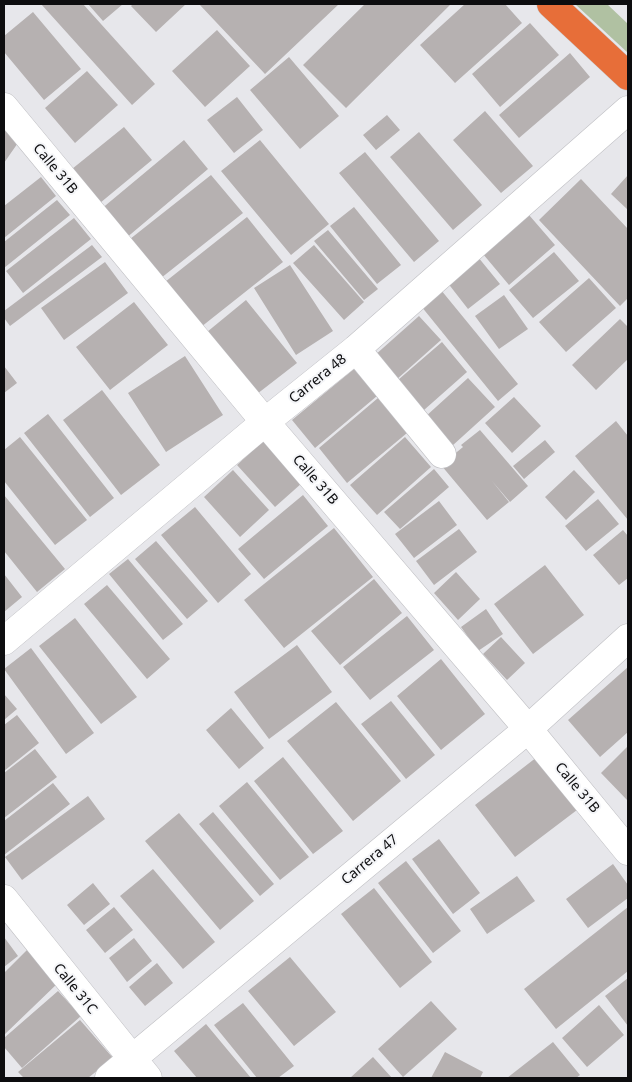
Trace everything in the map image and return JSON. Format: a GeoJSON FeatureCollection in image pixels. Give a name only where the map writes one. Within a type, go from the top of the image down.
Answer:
{"type":"FeatureCollection","features":[{"type":"Feature","properties":{"kind":"highway"},"geometry":{"type":"LineString","coordinates":[[552,4],[628,76]]}},
{"type":"Feature","properties":{"kind":"street","name":"Calle 31B"},"geometry":{"type":"LineString","coordinates":[[4,107],[265,422],[528,729],[628,850]]}},
{"type":"Feature","properties":{"kind":"street","name":"Carrera 48"},"geometry":{"type":"LineString","coordinates":[[4,641],[265,422],[356,349],[628,110]]}},
{"type":"Feature","properties":{"kind":"street"},"geometry":{"type":"LineString","coordinates":[[356,349],[442,454]]}},
{"type":"Feature","properties":{"kind":"street","name":"Carrera 47"},"geometry":{"type":"LineString","coordinates":[[109,1078],[139,1068],[528,729],[628,638]]}},
{"type":"Feature","properties":{"kind":"street","name":"Calle 31C"},"geometry":{"type":"LineString","coordinates":[[4,899],[139,1068]]}},
{"type":"Feature","properties":{"kind":"green space"},"geometry":{"type":"Polygon","coordinates":[[[575,4],[607,4],[628,24],[628,53],[575,4]]]}},
{"type":"Feature","properties":{"kind":"building"},"geometry":{"type":"Polygon","coordinates":[[[41,4],[83,4],[155,84],[132,105],[41,4]]]}},
{"type":"Feature","properties":{"kind":"building"},"geometry":{"type":"Polygon","coordinates":[[[88,4],[123,4],[103,21],[88,4]]]}},
{"type":"Feature","properties":{"kind":"building"},"geometry":{"type":"Polygon","coordinates":[[[133,4],[186,4],[156,32],[131,6],[133,4]]]}},
{"type":"Feature","properties":{"kind":"building"},"geometry":{"type":"Polygon","coordinates":[[[199,4],[339,4],[265,74],[199,4]]]}},
{"type":"Feature","properties":{"kind":"building"},"geometry":{"type":"Polygon","coordinates":[[[365,4],[451,4],[346,108],[303,65],[365,4]]]}},
{"type":"Feature","properties":{"kind":"building"},"geometry":{"type":"Polygon","coordinates":[[[465,4],[505,4],[522,23],[455,83],[420,45],[465,4]]]}},
{"type":"Feature","properties":{"kind":"building"},"geometry":{"type":"Polygon","coordinates":[[[33,12],[81,69],[44,100],[4,52],[4,36],[33,12]]]}},
{"type":"Feature","properties":{"kind":"building"},"geometry":{"type":"Polygon","coordinates":[[[530,23],[559,55],[500,107],[472,74],[530,23]]]}},
{"type":"Feature","properties":{"kind":"building"},"geometry":{"type":"Polygon","coordinates":[[[217,30],[250,66],[205,107],[172,71],[217,30]]]}},
{"type":"Feature","properties":{"kind":"building"},"geometry":{"type":"Polygon","coordinates":[[[570,53],[590,77],[519,138],[499,115],[570,53]]]}},
{"type":"Feature","properties":{"kind":"building"},"geometry":{"type":"Polygon","coordinates":[[[289,57],[339,116],[300,149],[250,90],[289,57]]]}},
{"type":"Feature","properties":{"kind":"building"},"geometry":{"type":"Polygon","coordinates":[[[87,71],[118,105],[75,143],[45,108],[87,71]]]}},
{"type":"Feature","properties":{"kind":"building"},"geometry":{"type":"Polygon","coordinates":[[[237,97],[263,130],[234,153],[207,120],[237,97]]]}},
{"type":"Feature","properties":{"kind":"building"},"geometry":{"type":"Polygon","coordinates":[[[485,111],[533,166],[501,193],[453,140],[485,111]]]}},
{"type":"Feature","properties":{"kind":"building"},"geometry":{"type":"Polygon","coordinates":[[[387,115],[400,130],[376,150],[363,135],[387,115]]]}},
{"type":"Feature","properties":{"kind":"building"},"geometry":{"type":"Polygon","coordinates":[[[4,124],[22,137],[4,163],[4,124]]]}},
{"type":"Feature","properties":{"kind":"building"},"geometry":{"type":"Polygon","coordinates":[[[124,127],[152,160],[100,203],[72,169],[124,127]]]}},
{"type":"Feature","properties":{"kind":"building"},"geometry":{"type":"Polygon","coordinates":[[[419,132],[482,205],[453,230],[390,157],[419,132]]]}},
{"type":"Feature","properties":{"kind":"building"},"geometry":{"type":"Polygon","coordinates":[[[184,140],[208,169],[125,239],[100,210],[184,140]]]}},
{"type":"Feature","properties":{"kind":"building"},"geometry":{"type":"Polygon","coordinates":[[[260,140],[329,224],[291,255],[221,171],[260,140]]]}},
{"type":"Feature","properties":{"kind":"building"},"geometry":{"type":"Polygon","coordinates":[[[365,152],[439,241],[414,262],[339,173],[365,152]]]}},
{"type":"Feature","properties":{"kind":"building"},"geometry":{"type":"Polygon","coordinates":[[[211,175],[243,213],[156,282],[125,243],[211,175]]]}},
{"type":"Feature","properties":{"kind":"building"},"geometry":{"type":"Polygon","coordinates":[[[628,175],[628,210],[611,194],[628,175]]]}},
{"type":"Feature","properties":{"kind":"building"},"geometry":{"type":"Polygon","coordinates":[[[41,177],[56,196],[4,238],[4,206],[41,177]]]}},
{"type":"Feature","properties":{"kind":"building"},"geometry":{"type":"Polygon","coordinates":[[[581,179],[628,229],[628,298],[620,306],[539,220],[581,179]]]}},
{"type":"Feature","properties":{"kind":"building"},"geometry":{"type":"Polygon","coordinates":[[[57,200],[70,215],[4,268],[4,242],[57,200]]]}},
{"type":"Feature","properties":{"kind":"building"},"geometry":{"type":"Polygon","coordinates":[[[354,207],[401,265],[377,284],[330,226],[354,207]]]}},
{"type":"Feature","properties":{"kind":"building"},"geometry":{"type":"Polygon","coordinates":[[[529,215],[555,245],[509,285],[483,254],[529,215]]]}},
{"type":"Feature","properties":{"kind":"building"},"geometry":{"type":"Polygon","coordinates":[[[247,217],[283,262],[201,327],[165,282],[247,217]]]}},
{"type":"Feature","properties":{"kind":"building"},"geometry":{"type":"Polygon","coordinates":[[[74,218],[91,239],[23,293],[6,271],[74,218]]]}},
{"type":"Feature","properties":{"kind":"building"},"geometry":{"type":"Polygon","coordinates":[[[328,230],[378,289],[364,300],[314,241],[328,230]]]}},
{"type":"Feature","properties":{"kind":"building"},"geometry":{"type":"Polygon","coordinates":[[[92,245],[102,257],[10,326],[4,318],[4,311],[92,245]]]}},
{"type":"Feature","properties":{"kind":"building"},"geometry":{"type":"Polygon","coordinates":[[[314,245],[364,302],[344,320],[293,263],[314,245]]]}},
{"type":"Feature","properties":{"kind":"building"},"geometry":{"type":"Polygon","coordinates":[[[554,252],[579,281],[533,318],[509,290],[554,252]]]}},
{"type":"Feature","properties":{"kind":"building"},"geometry":{"type":"Polygon","coordinates":[[[478,257],[500,284],[468,309],[447,282],[478,257]]]}},
{"type":"Feature","properties":{"kind":"building"},"geometry":{"type":"Polygon","coordinates":[[[105,262],[128,293],[64,340],[41,308],[105,262]]]}},
{"type":"Feature","properties":{"kind":"building"},"geometry":{"type":"Polygon","coordinates":[[[290,265],[333,331],[296,355],[254,288],[290,265]]]}},
{"type":"Feature","properties":{"kind":"building"},"geometry":{"type":"Polygon","coordinates":[[[589,278],[616,308],[566,352],[539,322],[589,278]]]}},
{"type":"Feature","properties":{"kind":"building"},"geometry":{"type":"Polygon","coordinates":[[[441,290],[518,384],[498,401],[421,306],[441,290]]]}},
{"type":"Feature","properties":{"kind":"building"},"geometry":{"type":"Polygon","coordinates":[[[504,295],[528,329],[499,349],[475,316],[504,295]]]}},
{"type":"Feature","properties":{"kind":"building"},"geometry":{"type":"Polygon","coordinates":[[[246,300],[297,363],[257,394],[207,332],[246,300]]]}},
{"type":"Feature","properties":{"kind":"building"},"geometry":{"type":"Polygon","coordinates":[[[134,302],[168,345],[110,390],[76,347],[134,302]]]}},
{"type":"Feature","properties":{"kind":"building"},"geometry":{"type":"Polygon","coordinates":[[[419,316],[441,340],[396,380],[374,356],[419,316]]]}},
{"type":"Feature","properties":{"kind":"building"},"geometry":{"type":"Polygon","coordinates":[[[620,319],[628,327],[628,359],[596,390],[572,365],[620,319]]]}},
{"type":"Feature","properties":{"kind":"building"},"geometry":{"type":"Polygon","coordinates":[[[442,342],[467,372],[424,410],[398,380],[442,342]]]}},
{"type":"Feature","properties":{"kind":"building"},"geometry":{"type":"Polygon","coordinates":[[[185,356],[223,415],[166,452],[128,393],[185,356]]]}},
{"type":"Feature","properties":{"kind":"building"},"geometry":{"type":"Polygon","coordinates":[[[4,366],[17,383],[4,393],[4,366]]]}},
{"type":"Feature","properties":{"kind":"building"},"geometry":{"type":"Polygon","coordinates":[[[354,369],[377,396],[315,448],[292,420],[354,369]]]}},
{"type":"Feature","properties":{"kind":"building"},"geometry":{"type":"Polygon","coordinates":[[[468,378],[495,407],[452,446],[425,417],[468,378]]]}},
{"type":"Feature","properties":{"kind":"building"},"geometry":{"type":"Polygon","coordinates":[[[102,390],[160,465],[121,495],[63,420],[102,390]]]}},
{"type":"Feature","properties":{"kind":"building"},"geometry":{"type":"Polygon","coordinates":[[[514,397],[541,426],[512,453],[485,423],[514,397]]]}},
{"type":"Feature","properties":{"kind":"building"},"geometry":{"type":"Polygon","coordinates":[[[378,398],[407,433],[347,483],[319,448],[378,398]]]}},
{"type":"Feature","properties":{"kind":"building"},"geometry":{"type":"Polygon","coordinates":[[[48,414],[114,498],[90,517],[24,433],[48,414]]]}},
{"type":"Feature","properties":{"kind":"building"},"geometry":{"type":"Polygon","coordinates":[[[616,421],[628,436],[628,520],[575,456],[616,421]]]}},
{"type":"Feature","properties":{"kind":"building"},"geometry":{"type":"Polygon","coordinates":[[[480,430],[528,486],[510,502],[492,481],[509,502],[487,520],[441,465],[463,447],[461,445],[480,430]]]}},
{"type":"Feature","properties":{"kind":"building"},"geometry":{"type":"Polygon","coordinates":[[[20,437],[87,520],[55,545],[4,481],[4,450],[20,437]]]}},
{"type":"Feature","properties":{"kind":"building"},"geometry":{"type":"Polygon","coordinates":[[[405,437],[431,467],[377,515],[350,485],[405,437]]]}},
{"type":"Feature","properties":{"kind":"building"},"geometry":{"type":"Polygon","coordinates":[[[264,440],[302,483],[275,507],[237,465],[264,440]]]}},
{"type":"Feature","properties":{"kind":"building"},"geometry":{"type":"Polygon","coordinates":[[[545,440],[555,452],[524,479],[513,466],[545,440]]]}},
{"type":"Feature","properties":{"kind":"building"},"geometry":{"type":"Polygon","coordinates":[[[434,469],[449,487],[400,529],[384,512],[434,469]]]}},
{"type":"Feature","properties":{"kind":"building"},"geometry":{"type":"Polygon","coordinates":[[[233,470],[269,510],[240,537],[204,497],[233,470]]]}},
{"type":"Feature","properties":{"kind":"building"},"geometry":{"type":"Polygon","coordinates":[[[574,470],[595,492],[566,520],[545,497],[574,470]]]}},
{"type":"Feature","properties":{"kind":"building"},"geometry":{"type":"Polygon","coordinates":[[[4,495],[65,569],[37,592],[4,551],[4,495]]]}},
{"type":"Feature","properties":{"kind":"building"},"geometry":{"type":"Polygon","coordinates":[[[303,495],[328,526],[264,579],[238,549],[303,495]]]}},
{"type":"Feature","properties":{"kind":"building"},"geometry":{"type":"Polygon","coordinates":[[[598,499],[619,524],[586,551],[565,526],[598,499]]]}},
{"type":"Feature","properties":{"kind":"building"},"geometry":{"type":"Polygon","coordinates":[[[439,501],[457,525],[414,558],[395,534],[439,501]]]}},
{"type":"Feature","properties":{"kind":"building"},"geometry":{"type":"Polygon","coordinates":[[[195,507],[251,574],[218,603],[161,535],[195,507]]]}},
{"type":"Feature","properties":{"kind":"building"},"geometry":{"type":"Polygon","coordinates":[[[334,528],[373,577],[284,648],[244,600],[334,528]]]}},
{"type":"Feature","properties":{"kind":"building"},"geometry":{"type":"Polygon","coordinates":[[[459,529],[477,552],[434,585],[416,561],[459,529]]]}},
{"type":"Feature","properties":{"kind":"building"},"geometry":{"type":"Polygon","coordinates":[[[623,530],[628,536],[628,578],[619,585],[593,555],[623,530]]]}},
{"type":"Feature","properties":{"kind":"building"},"geometry":{"type":"Polygon","coordinates":[[[156,541],[208,601],[187,619],[135,559],[156,541]]]}},
{"type":"Feature","properties":{"kind":"building"},"geometry":{"type":"Polygon","coordinates":[[[128,559],[183,624],[163,640],[109,574],[128,559]]]}},
{"type":"Feature","properties":{"kind":"building"},"geometry":{"type":"Polygon","coordinates":[[[545,565],[584,615],[533,654],[494,604],[545,565]]]}},
{"type":"Feature","properties":{"kind":"building"},"geometry":{"type":"Polygon","coordinates":[[[456,572],[480,599],[458,620],[434,593],[456,572]]]}},
{"type":"Feature","properties":{"kind":"building"},"geometry":{"type":"Polygon","coordinates":[[[4,574],[22,597],[4,612],[4,574]]]}},
{"type":"Feature","properties":{"kind":"building"},"geometry":{"type":"Polygon","coordinates":[[[374,579],[402,613],[340,665],[311,631],[374,579]]]}},
{"type":"Feature","properties":{"kind":"building"},"geometry":{"type":"Polygon","coordinates":[[[107,585],[170,659],[147,679],[84,604],[107,585]]]}},
{"type":"Feature","properties":{"kind":"building"},"geometry":{"type":"Polygon","coordinates":[[[486,609],[503,634],[478,651],[461,627],[486,609]]]}},
{"type":"Feature","properties":{"kind":"building"},"geometry":{"type":"Polygon","coordinates":[[[407,616],[434,650],[370,700],[343,667],[407,616]]]}},
{"type":"Feature","properties":{"kind":"building"},"geometry":{"type":"Polygon","coordinates":[[[75,618],[137,697],[101,724],[39,646],[75,618]]]}},
{"type":"Feature","properties":{"kind":"building"},"geometry":{"type":"Polygon","coordinates":[[[501,637],[525,663],[507,680],[483,654],[501,637]]]}},
{"type":"Feature","properties":{"kind":"building"},"geometry":{"type":"Polygon","coordinates":[[[297,645],[332,692],[269,739],[234,692],[297,645]]]}},
{"type":"Feature","properties":{"kind":"building"},"geometry":{"type":"Polygon","coordinates":[[[31,648],[94,733],[66,754],[4,669],[31,648]]]}},
{"type":"Feature","properties":{"kind":"building"},"geometry":{"type":"Polygon","coordinates":[[[441,659],[485,714],[441,750],[397,696],[441,659]]]}},
{"type":"Feature","properties":{"kind":"building"},"geometry":{"type":"Polygon","coordinates":[[[628,667],[628,732],[600,757],[568,720],[628,667]]]}},
{"type":"Feature","properties":{"kind":"building"},"geometry":{"type":"Polygon","coordinates":[[[4,694],[17,709],[4,720],[4,694]]]}},
{"type":"Feature","properties":{"kind":"building"},"geometry":{"type":"Polygon","coordinates":[[[391,701],[435,755],[406,779],[361,724],[391,701]]]}},
{"type":"Feature","properties":{"kind":"building"},"geometry":{"type":"Polygon","coordinates":[[[336,702],[401,781],[353,821],[287,741],[336,702]]]}},
{"type":"Feature","properties":{"kind":"building"},"geometry":{"type":"Polygon","coordinates":[[[231,708],[264,748],[239,769],[206,730],[231,708]]]}},
{"type":"Feature","properties":{"kind":"building"},"geometry":{"type":"Polygon","coordinates":[[[17,715],[39,743],[4,771],[4,725],[17,715]]]}},
{"type":"Feature","properties":{"kind":"building"},"geometry":{"type":"Polygon","coordinates":[[[628,746],[628,801],[601,773],[628,746]]]}},
{"type":"Feature","properties":{"kind":"building"},"geometry":{"type":"Polygon","coordinates":[[[35,749],[57,777],[4,818],[4,773],[35,749]]]}},
{"type":"Feature","properties":{"kind":"building"},"geometry":{"type":"Polygon","coordinates":[[[283,757],[343,831],[313,854],[254,781],[283,757]]]}},
{"type":"Feature","properties":{"kind":"building"},"geometry":{"type":"Polygon","coordinates":[[[537,757],[577,810],[515,857],[475,805],[537,757]]]}},
{"type":"Feature","properties":{"kind":"building"},"geometry":{"type":"Polygon","coordinates":[[[247,782],[309,857],[280,880],[219,806],[247,782]]]}},
{"type":"Feature","properties":{"kind":"building"},"geometry":{"type":"Polygon","coordinates":[[[53,783],[70,804],[4,855],[4,821],[53,783]]]}},
{"type":"Feature","properties":{"kind":"building"},"geometry":{"type":"Polygon","coordinates":[[[88,796],[105,819],[22,880],[5,857],[88,796]]]}},
{"type":"Feature","properties":{"kind":"building"},"geometry":{"type":"Polygon","coordinates":[[[213,812],[274,884],[260,896],[199,824],[213,812]]]}},
{"type":"Feature","properties":{"kind":"building"},"geometry":{"type":"Polygon","coordinates":[[[179,813],[254,901],[220,930],[145,841],[179,813]]]}},
{"type":"Feature","properties":{"kind":"building"},"geometry":{"type":"Polygon","coordinates":[[[439,839],[480,893],[453,914],[412,859],[439,839]]]}},
{"type":"Feature","properties":{"kind":"building"},"geometry":{"type":"Polygon","coordinates":[[[406,861],[461,931],[433,953],[378,883],[406,861]]]}},
{"type":"Feature","properties":{"kind":"building"},"geometry":{"type":"Polygon","coordinates":[[[613,864],[628,885],[628,898],[588,928],[566,899],[613,864]]]}},
{"type":"Feature","properties":{"kind":"building"},"geometry":{"type":"Polygon","coordinates":[[[153,869],[215,942],[183,969],[120,896],[153,869]]]}},
{"type":"Feature","properties":{"kind":"building"},"geometry":{"type":"Polygon","coordinates":[[[517,876],[535,901],[487,934],[470,909],[517,876]]]}},
{"type":"Feature","properties":{"kind":"building"},"geometry":{"type":"Polygon","coordinates":[[[93,883],[110,904],[84,925],[67,905],[93,883]]]}},
{"type":"Feature","properties":{"kind":"building"},"geometry":{"type":"Polygon","coordinates":[[[374,888],[432,962],[400,988],[341,914],[374,888]]]}},
{"type":"Feature","properties":{"kind":"building"},"geometry":{"type":"Polygon","coordinates":[[[114,907],[133,930],[105,953],[86,930],[114,907]]]}},
{"type":"Feature","properties":{"kind":"building"},"geometry":{"type":"Polygon","coordinates":[[[628,907],[628,971],[556,1029],[524,989],[628,907]]]}},
{"type":"Feature","properties":{"kind":"building"},"geometry":{"type":"Polygon","coordinates":[[[4,937],[18,956],[4,967],[4,937]]]}},
{"type":"Feature","properties":{"kind":"building"},"geometry":{"type":"Polygon","coordinates":[[[134,938],[152,961],[127,982],[109,958],[134,938]]]}},
{"type":"Feature","properties":{"kind":"building"},"geometry":{"type":"Polygon","coordinates":[[[28,949],[59,982],[4,1035],[4,973],[28,949]]]}},
{"type":"Feature","properties":{"kind":"building"},"geometry":{"type":"Polygon","coordinates":[[[290,957],[336,1012],[294,1046],[248,991],[290,957]]]}},
{"type":"Feature","properties":{"kind":"building"},"geometry":{"type":"Polygon","coordinates":[[[157,963],[173,983],[145,1006],[129,987],[157,963]]]}},
{"type":"Feature","properties":{"kind":"building"},"geometry":{"type":"Polygon","coordinates":[[[628,978],[628,1026],[605,996],[628,978]]]}},
{"type":"Feature","properties":{"kind":"building"},"geometry":{"type":"Polygon","coordinates":[[[58,991],[81,1016],[22,1068],[4,1047],[4,1038],[58,991]]]}},
{"type":"Feature","properties":{"kind":"building"},"geometry":{"type":"Polygon","coordinates":[[[431,1001],[457,1029],[403,1077],[378,1049],[431,1001]]]}},
{"type":"Feature","properties":{"kind":"building"},"geometry":{"type":"Polygon","coordinates":[[[243,1003],[294,1066],[278,1078],[257,1078],[214,1025],[243,1003]]]}},
{"type":"Feature","properties":{"kind":"building"},"geometry":{"type":"Polygon","coordinates":[[[599,1005],[624,1035],[587,1067],[562,1038],[599,1005]]]}},
{"type":"Feature","properties":{"kind":"building"},"geometry":{"type":"Polygon","coordinates":[[[80,1020],[113,1058],[88,1078],[24,1078],[18,1072],[80,1020]]]}},
{"type":"Feature","properties":{"kind":"building"},"geometry":{"type":"Polygon","coordinates":[[[206,1024],[251,1078],[197,1078],[174,1051],[206,1024]]]}},
{"type":"Feature","properties":{"kind":"building"},"geometry":{"type":"Polygon","coordinates":[[[553,1042],[580,1075],[576,1078],[507,1078],[553,1042]]]}},
{"type":"Feature","properties":{"kind":"building"},"geometry":{"type":"Polygon","coordinates":[[[445,1052],[483,1072],[480,1078],[431,1078],[445,1052]]]}},
{"type":"Feature","properties":{"kind":"building"},"geometry":{"type":"Polygon","coordinates":[[[373,1057],[392,1078],[350,1078],[373,1057]]]}}]}
